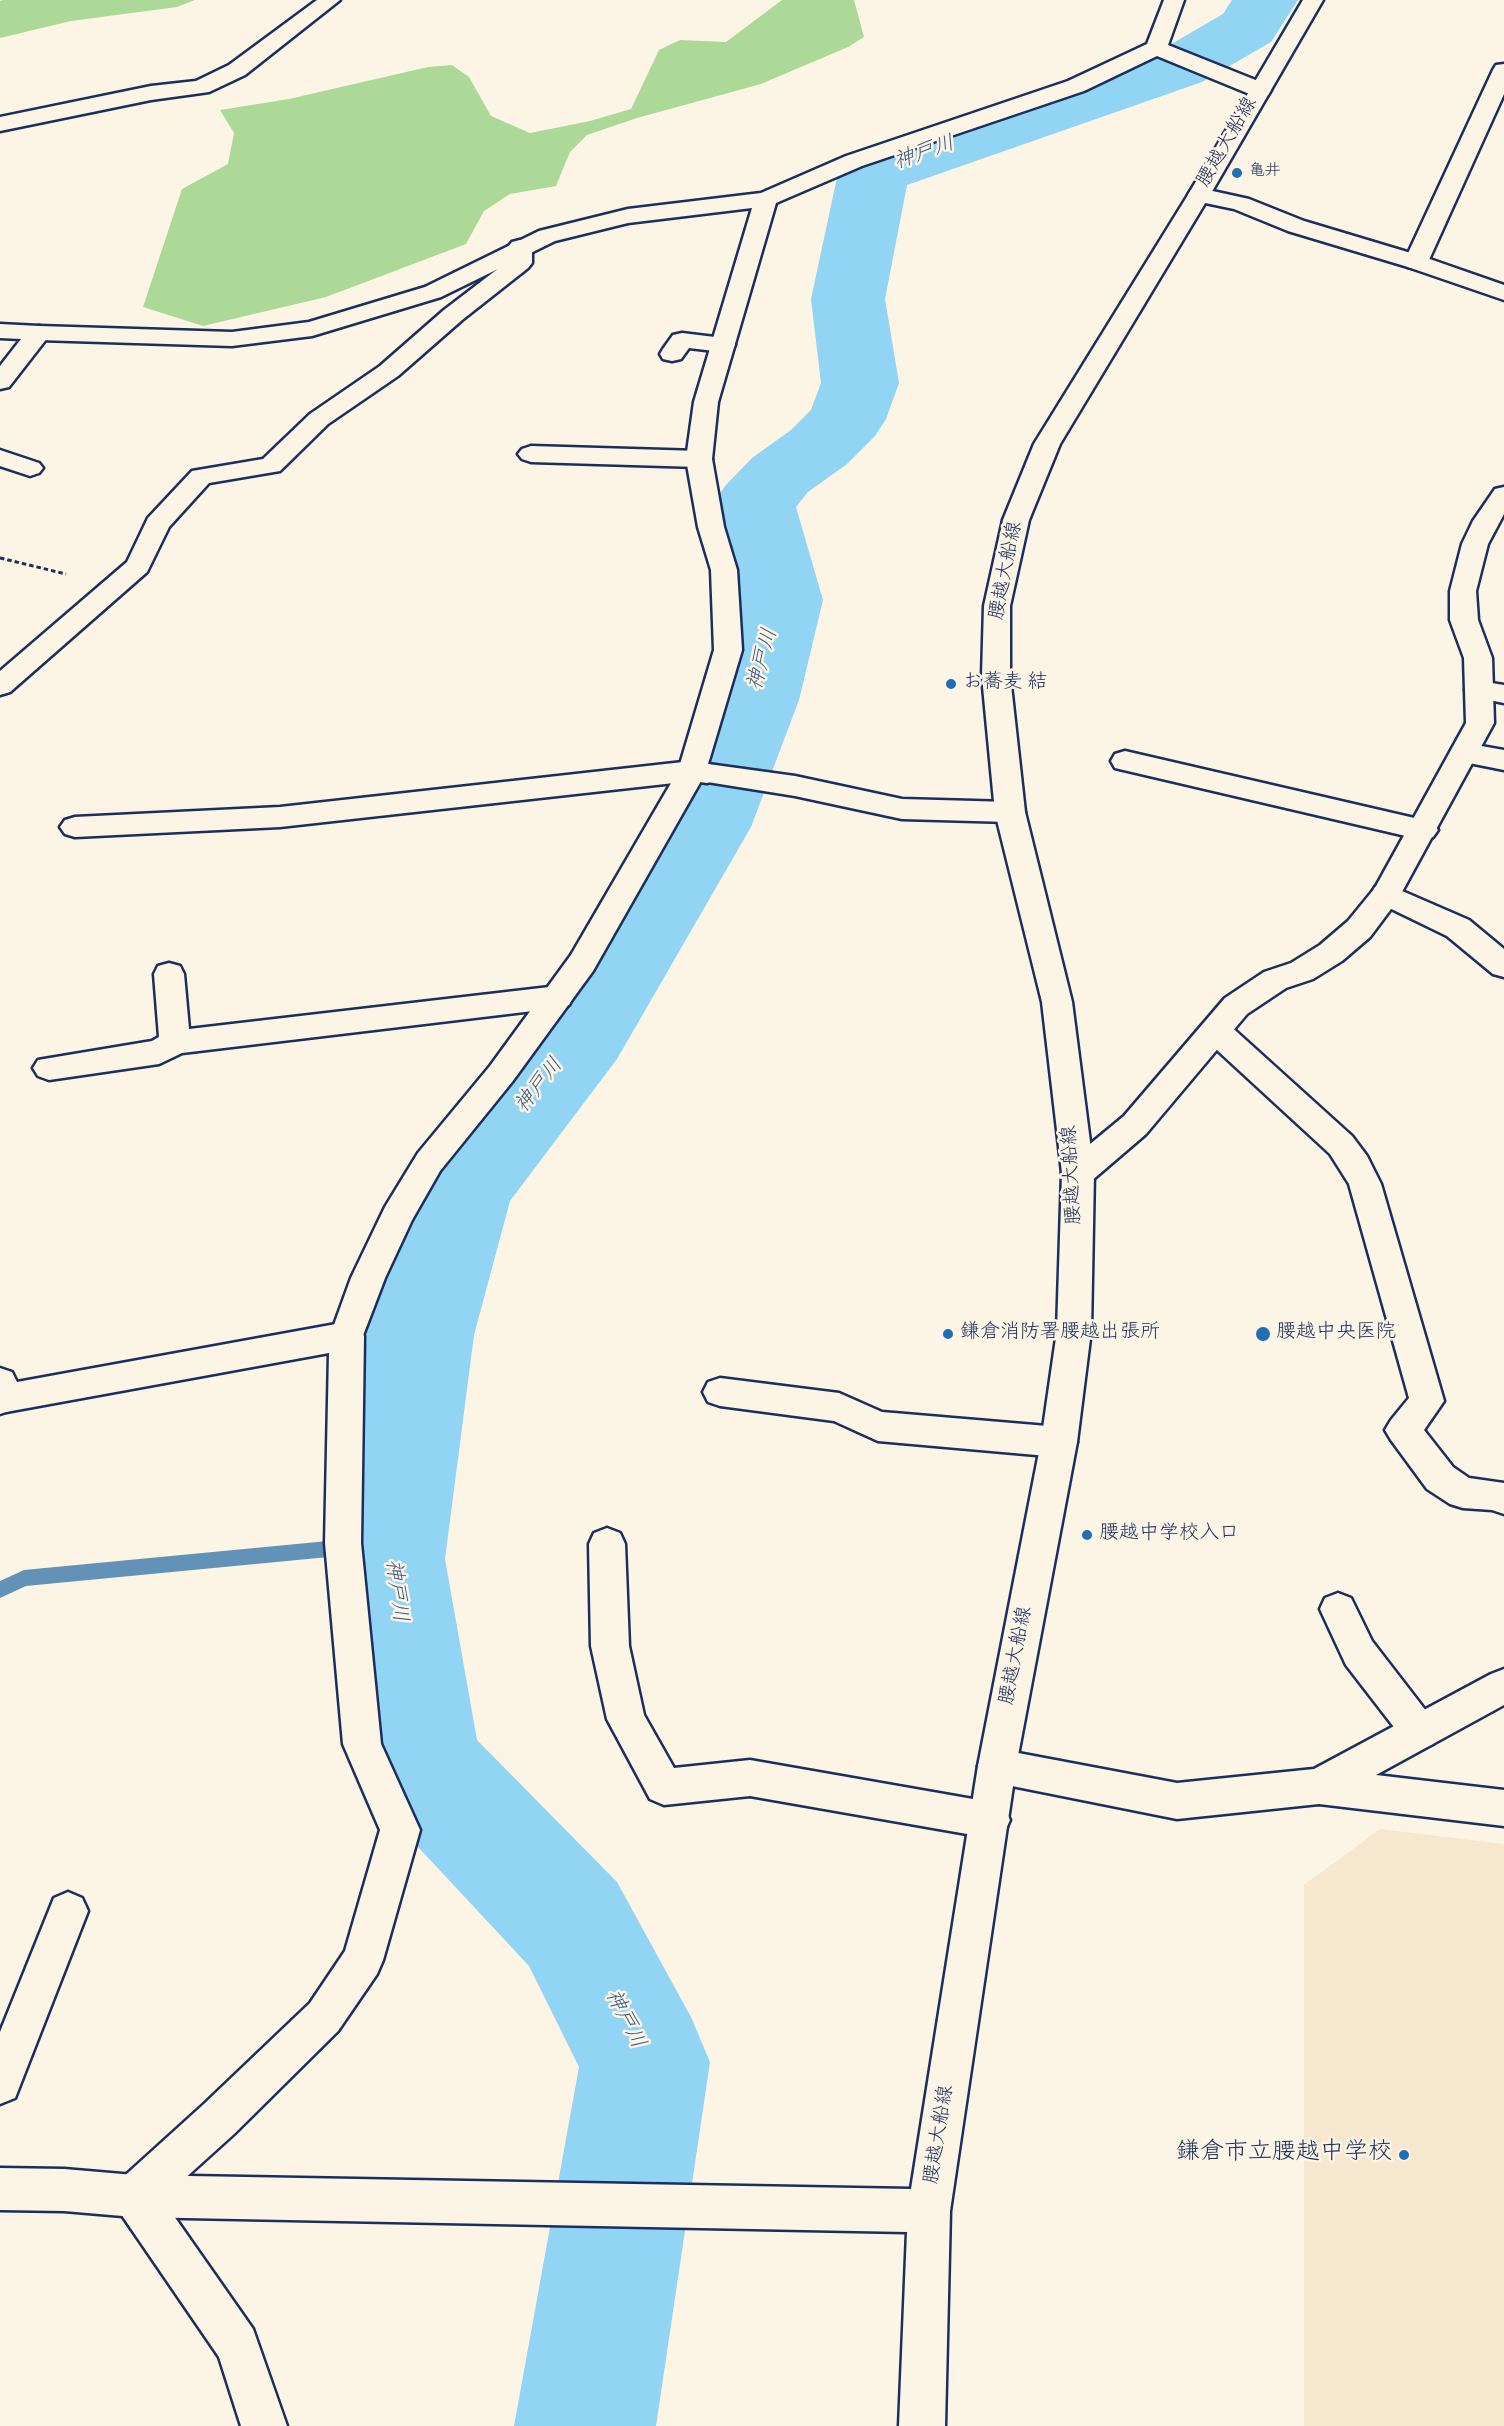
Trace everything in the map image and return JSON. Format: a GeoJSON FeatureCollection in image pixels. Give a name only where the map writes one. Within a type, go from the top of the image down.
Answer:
{"type":"FeatureCollection","features":[{"type":"Feature","properties":{"kind":"street"},"geometry":{"type":"LineString","coordinates":[[0,124],[150,93],[201,87],[237,70],[330,0]]}},
{"type":"Feature","properties":{"kind":"street"},"geometry":{"type":"LineString","coordinates":[[1163,50],[1174,0]]}},
{"type":"Feature","properties":{"kind":"street","name":"腰越大船線"},"geometry":{"type":"LineString","coordinates":[[922,2426],[929,2211],[997,1766],[1059,1442],[1074,1330],[1078,1173],[1057,1002],[1010,812],[996,676],[997,606],[1016,520],[1047,444],[1199,195],[1313,0]]}},
{"type":"Feature","properties":{"kind":"street"},"geometry":{"type":"LineString","coordinates":[[0,331],[232,339],[312,329],[433,292],[520,247],[547,236],[628,216],[766,199],[854,162],[1076,86],[1163,50],[1260,90]]}},
{"type":"Feature","properties":{"kind":"street"},"geometry":{"type":"LineString","coordinates":[[1416,262],[1504,69]]}},
{"type":"Feature","properties":{"kind":"street"},"geometry":{"type":"LineString","coordinates":[[1199,195],[1241,204],[1296,226],[1416,262],[1504,293]]}},
{"type":"Feature","properties":{"kind":"street"},"geometry":{"type":"LineString","coordinates":[[134,2196],[219,2119],[324,2017],[363,1960],[400,1830],[362,1744],[343,1543],[347,1336],[368,1278],[397,1216],[429,1162],[501,1074],[582,963],[700,772],[728,650],[724,570],[711,527],[699,459],[706,402],[766,199]]}},
{"type":"Feature","properties":{"kind":"street"},"geometry":{"type":"LineString","coordinates":[[0,686],[45,650],[113,586],[138,566],[157,524],[201,476],[271,466],[319,419],[389,371],[453,315],[520,263],[520,247]]}},
{"type":"Feature","properties":{"kind":"street"},"geometry":{"type":"LineString","coordinates":[[0,382],[39,333]]}},
{"type":"Feature","properties":{"kind":"street"},"geometry":{"type":"LineString","coordinates":[[672,354],[682,340],[723,345]]}},
{"type":"Feature","properties":{"kind":"street"},"geometry":{"type":"LineString","coordinates":[[531,454],[699,459]]}},
{"type":"Feature","properties":{"kind":"street"},"geometry":{"type":"LineString","coordinates":[[0,458],[30,468]]}},
{"type":"Feature","properties":{"kind":"street"},"geometry":{"type":"LineString","coordinates":[[1078,1173],[1135,1125],[1236,1006],[1275,980],[1302,971],[1332,953],[1359,929],[1386,894],[1480,723],[1491,692],[1464,620],[1463,591],[1475,544],[1486,521],[1504,495]]}},
{"type":"Feature","properties":{"kind":"street"},"geometry":{"type":"LineString","coordinates":[[1464,753],[1504,760]]}},
{"type":"Feature","properties":{"kind":"street"},"geometry":{"type":"LineString","coordinates":[[1125,761],[1423,830]]}},
{"type":"Feature","properties":{"kind":"street"},"geometry":{"type":"LineString","coordinates":[[75,827],[280,817],[700,772],[761,781],[902,809],[1010,812]]}},
{"type":"Feature","properties":{"kind":"street"},"geometry":{"type":"LineString","coordinates":[[1386,894],[1458,928],[1504,966]]}},
{"type":"Feature","properties":{"kind":"street"},"geometry":{"type":"LineString","coordinates":[[169,974],[175,1042]]}},
{"type":"Feature","properties":{"kind":"street"},"geometry":{"type":"LineString","coordinates":[[48,1068],[159,1052],[175,1042],[558,997]]}},
{"type":"Feature","properties":{"kind":"street"},"geometry":{"type":"LineString","coordinates":[[1216,1031],[1341,1145],[1356,1165],[1365,1184],[1427,1401],[1403,1430],[1440,1478],[1463,1493],[1496,1495],[1504,1499]]}},
{"type":"Feature","properties":{"kind":"street"},"geometry":{"type":"LineString","coordinates":[[2,1393],[347,1336]]}},
{"type":"Feature","properties":{"kind":"street"},"geometry":{"type":"LineString","coordinates":[[720,1392],[839,1407],[878,1426],[1059,1442]]}},
{"type":"Feature","properties":{"kind":"street"},"geometry":{"type":"LineString","coordinates":[[607,1544],[610,1646],[626,1719],[664,1787],[750,1778],[990,1820]]}},
{"type":"Feature","properties":{"kind":"street"},"geometry":{"type":"LineString","coordinates":[[1338,1609],[1359,1653],[1420,1732]]}},
{"type":"Feature","properties":{"kind":"street"},"geometry":{"type":"LineString","coordinates":[[1319,1786],[1504,1686]]}},
{"type":"Feature","properties":{"kind":"street"},"geometry":{"type":"LineString","coordinates":[[997,1766],[1177,1801],[1319,1786],[1504,1808]]}},
{"type":"Feature","properties":{"kind":"street"},"geometry":{"type":"LineString","coordinates":[[0,2084],[68,1911]]}},
{"type":"Feature","properties":{"kind":"street"},"geometry":{"type":"LineString","coordinates":[[0,2189],[64,2190],[134,2196],[929,2211]]}},
{"type":"Feature","properties":{"kind":"street"},"geometry":{"type":"LineString","coordinates":[[134,2196],[237,2345],[264,2426]]}},
{"type":"Feature","properties":{"kind":"path"},"geometry":{"type":"LineString","coordinates":[[0,558],[113,586]]}},
{"type":"Feature","properties":{"kind":"shaded area","name":"鎌倉市立腰越中学校"},"geometry":{"type":"Polygon","coordinates":[[[1380,1829],[1504,1844],[1504,2426],[1304,2426],[1304,1885],[1380,1829]]]}},
{"type":"Feature","properties":{"kind":"green space"},"geometry":{"type":"Polygon","coordinates":[[[195,0],[177,7],[71,21],[0,38],[0,1],[195,0]]]}},
{"type":"Feature","properties":{"kind":"green space"},"geometry":{"type":"Polygon","coordinates":[[[782,0],[854,0],[864,37],[848,47],[761,84],[637,118],[587,135],[570,152],[556,186],[510,194],[484,211],[466,244],[326,297],[203,326],[143,307],[182,189],[228,164],[234,133],[220,110],[289,99],[428,67],[452,65],[469,77],[491,116],[530,133],[590,121],[631,109],[659,50],[680,40],[726,42],[782,0]]]}},
{"type":"Feature","properties":{"kind":"waterway","name":"神戸川"},"geometry":{"type":"LineString","coordinates":[[585,2426],[645,2062],[573,1924],[421,1765],[388,1559],[420,1335],[462,1188],[582,1034],[705,827],[755,700],[781,600],[754,504],[780,475],[819,447],[847,419],[860,383],[848,299],[874,173],[1178,68],[1247,28],[1265,0]]}},
{"type":"Feature","properties":{"kind":"waterway"},"geometry":{"type":"LineString","coordinates":[[0,1590],[24,1578],[391,1543]]}},
{"type":"Feature","properties":{"kind":"place","name":"亀井"},"geometry":{"type":"Point","coordinates":[1237,173]}},
{"type":"Feature","properties":{"kind":"place","name":"お蕎麦 結"},"geometry":{"type":"Point","coordinates":[951,684]}},
{"type":"Feature","properties":{"kind":"place","name":"鎌倉消防署腰越出張所"},"geometry":{"type":"Point","coordinates":[948,1334]}},
{"type":"Feature","properties":{"kind":"place","name":"腰越中央医院"},"geometry":{"type":"Point","coordinates":[1263,1334]}},
{"type":"Feature","properties":{"kind":"place","name":"腰越中学校入口"},"geometry":{"type":"Point","coordinates":[1087,1535]}},
{"type":"Feature","properties":{"kind":"place","name":"鎌倉市立腰越中学校"},"geometry":{"type":"Point","coordinates":[1404,2155]}}]}
